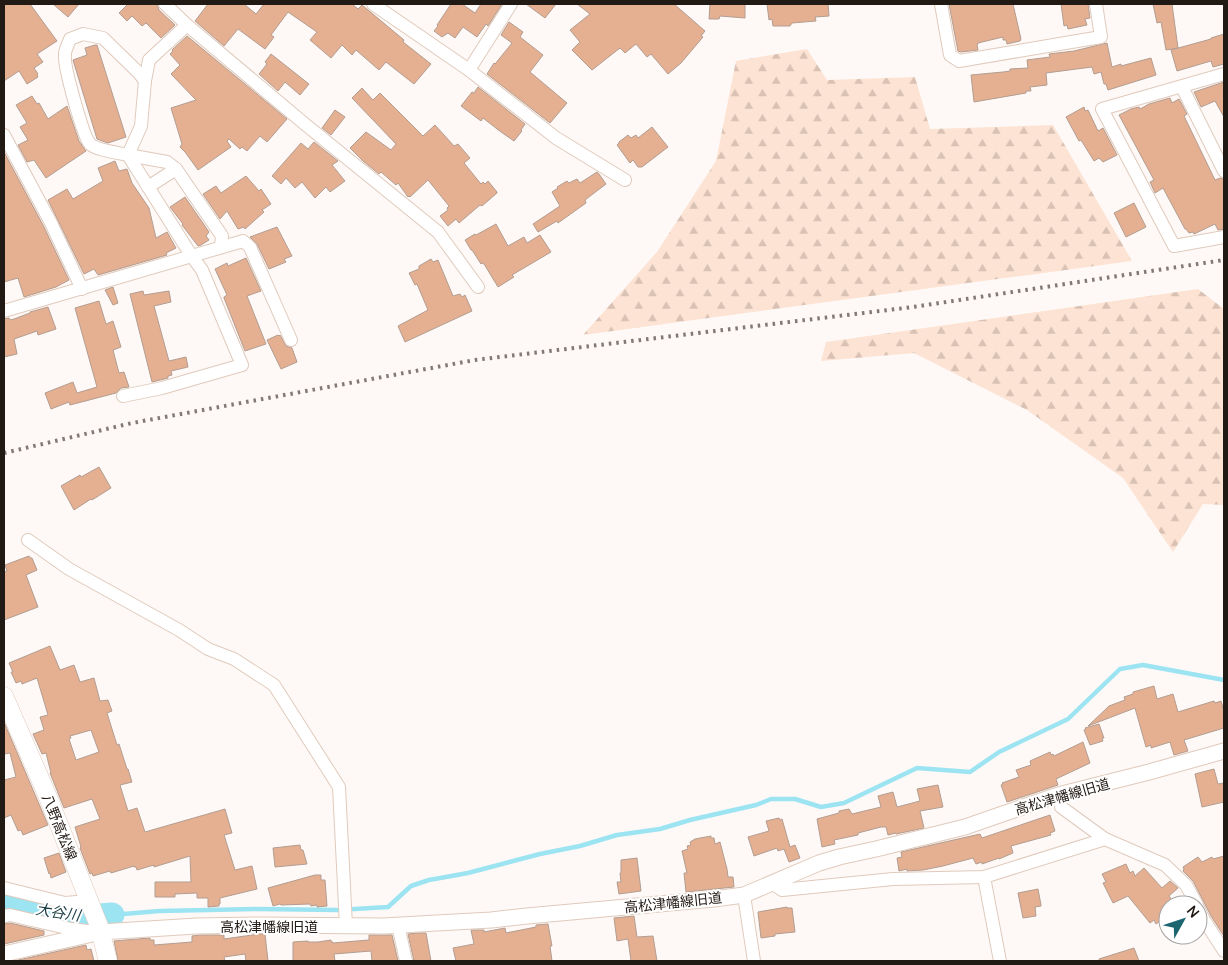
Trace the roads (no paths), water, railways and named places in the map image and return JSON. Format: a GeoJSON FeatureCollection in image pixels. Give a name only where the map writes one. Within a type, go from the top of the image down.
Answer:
{"type":"FeatureCollection","features":[{"type":"Feature","properties":{"kind":"main road","name":"八野高松線"},"geometry":{"type":"LineString","coordinates":[[4,696],[48,796],[100,929],[108,961]]}},
{"type":"Feature","properties":{"kind":"street"},"geometry":{"type":"LineString","coordinates":[[164,4],[306,125],[438,232],[478,287]]}},
{"type":"Feature","properties":{"kind":"street"},"geometry":{"type":"LineString","coordinates":[[373,4],[469,70],[556,138],[624,180]]}},
{"type":"Feature","properties":{"kind":"street"},"geometry":{"type":"LineString","coordinates":[[469,70],[511,4]]}},
{"type":"Feature","properties":{"kind":"street"},"geometry":{"type":"LineString","coordinates":[[941,4],[950,56],[959,61],[1101,37],[1096,4]]}},
{"type":"Feature","properties":{"kind":"street"},"geometry":{"type":"LineString","coordinates":[[128,155],[141,126],[144,80],[149,60],[187,25]]}},
{"type":"Feature","properties":{"kind":"street"},"geometry":{"type":"LineString","coordinates":[[144,80],[103,38],[83,34],[70,39],[64,54],[67,75],[90,144],[99,149],[167,162],[176,169],[222,236],[221,247]]}},
{"type":"Feature","properties":{"kind":"street"},"geometry":{"type":"LineString","coordinates":[[1224,74],[1182,88],[1102,110],[1174,246],[1224,237]]}},
{"type":"Feature","properties":{"kind":"street"},"geometry":{"type":"LineString","coordinates":[[1182,88],[1224,171]]}},
{"type":"Feature","properties":{"kind":"street"},"geometry":{"type":"LineString","coordinates":[[4,135],[51,223],[82,289]]}},
{"type":"Feature","properties":{"kind":"street"},"geometry":{"type":"LineString","coordinates":[[123,396],[162,388],[242,365],[202,270],[191,256],[128,155]]}},
{"type":"Feature","properties":{"kind":"street"},"geometry":{"type":"LineString","coordinates":[[148,187],[176,169]]}},
{"type":"Feature","properties":{"kind":"street"},"geometry":{"type":"LineString","coordinates":[[4,311],[243,241],[250,247],[291,340]]}},
{"type":"Feature","properties":{"kind":"street"},"geometry":{"type":"LineString","coordinates":[[28,540],[69,569],[179,630],[208,649],[234,659],[274,685],[340,786],[346,922]]}},
{"type":"Feature","properties":{"kind":"street","name":"高松津幡線旧道"},"geometry":{"type":"LineString","coordinates":[[4,954],[100,929],[346,922],[398,926],[491,920],[744,895],[839,857],[965,827],[1058,795],[1224,751]]}},
{"type":"Feature","properties":{"kind":"street"},"geometry":{"type":"LineString","coordinates":[[1058,795],[1061,807],[1105,839],[1165,865],[1186,884],[1192,895]]}},
{"type":"Feature","properties":{"kind":"street"},"geometry":{"type":"LineString","coordinates":[[772,883],[782,890],[893,879],[984,878],[1105,839]]}},
{"type":"Feature","properties":{"kind":"street"},"geometry":{"type":"LineString","coordinates":[[984,878],[1000,961]]}},
{"type":"Feature","properties":{"kind":"street"},"geometry":{"type":"LineString","coordinates":[[4,888],[65,903],[90,905]]}},
{"type":"Feature","properties":{"kind":"street"},"geometry":{"type":"LineString","coordinates":[[744,895],[754,961]]}},
{"type":"Feature","properties":{"kind":"street"},"geometry":{"type":"LineString","coordinates":[[4,916],[10,915],[71,929],[100,929]]}},
{"type":"Feature","properties":{"kind":"street"},"geometry":{"type":"LineString","coordinates":[[398,926],[406,961]]}},
{"type":"Feature","properties":{"kind":"street"},"geometry":{"type":"LineString","coordinates":[[1208,926],[1224,951]]}},
{"type":"Feature","properties":{"kind":"waterway"},"geometry":{"type":"LineString","coordinates":[[112,915],[159,911],[338,910],[388,907],[411,886],[429,880],[468,873],[540,854],[580,846],[617,835],[660,829],[756,805],[771,799],[795,799],[821,807],[844,803],[917,768],[970,772],[999,752],[1068,719],[1120,669],[1143,665],[1224,680]]}},
{"type":"Feature","properties":{"kind":"waterway","name":"大谷川"},"geometry":{"type":"LineString","coordinates":[[4,902],[74,918],[112,915]]}},
{"type":"Feature","properties":{"kind":"railway"},"geometry":{"type":"LineString","coordinates":[[4,453],[132,423],[475,360],[913,307],[1224,260]]}}]}
